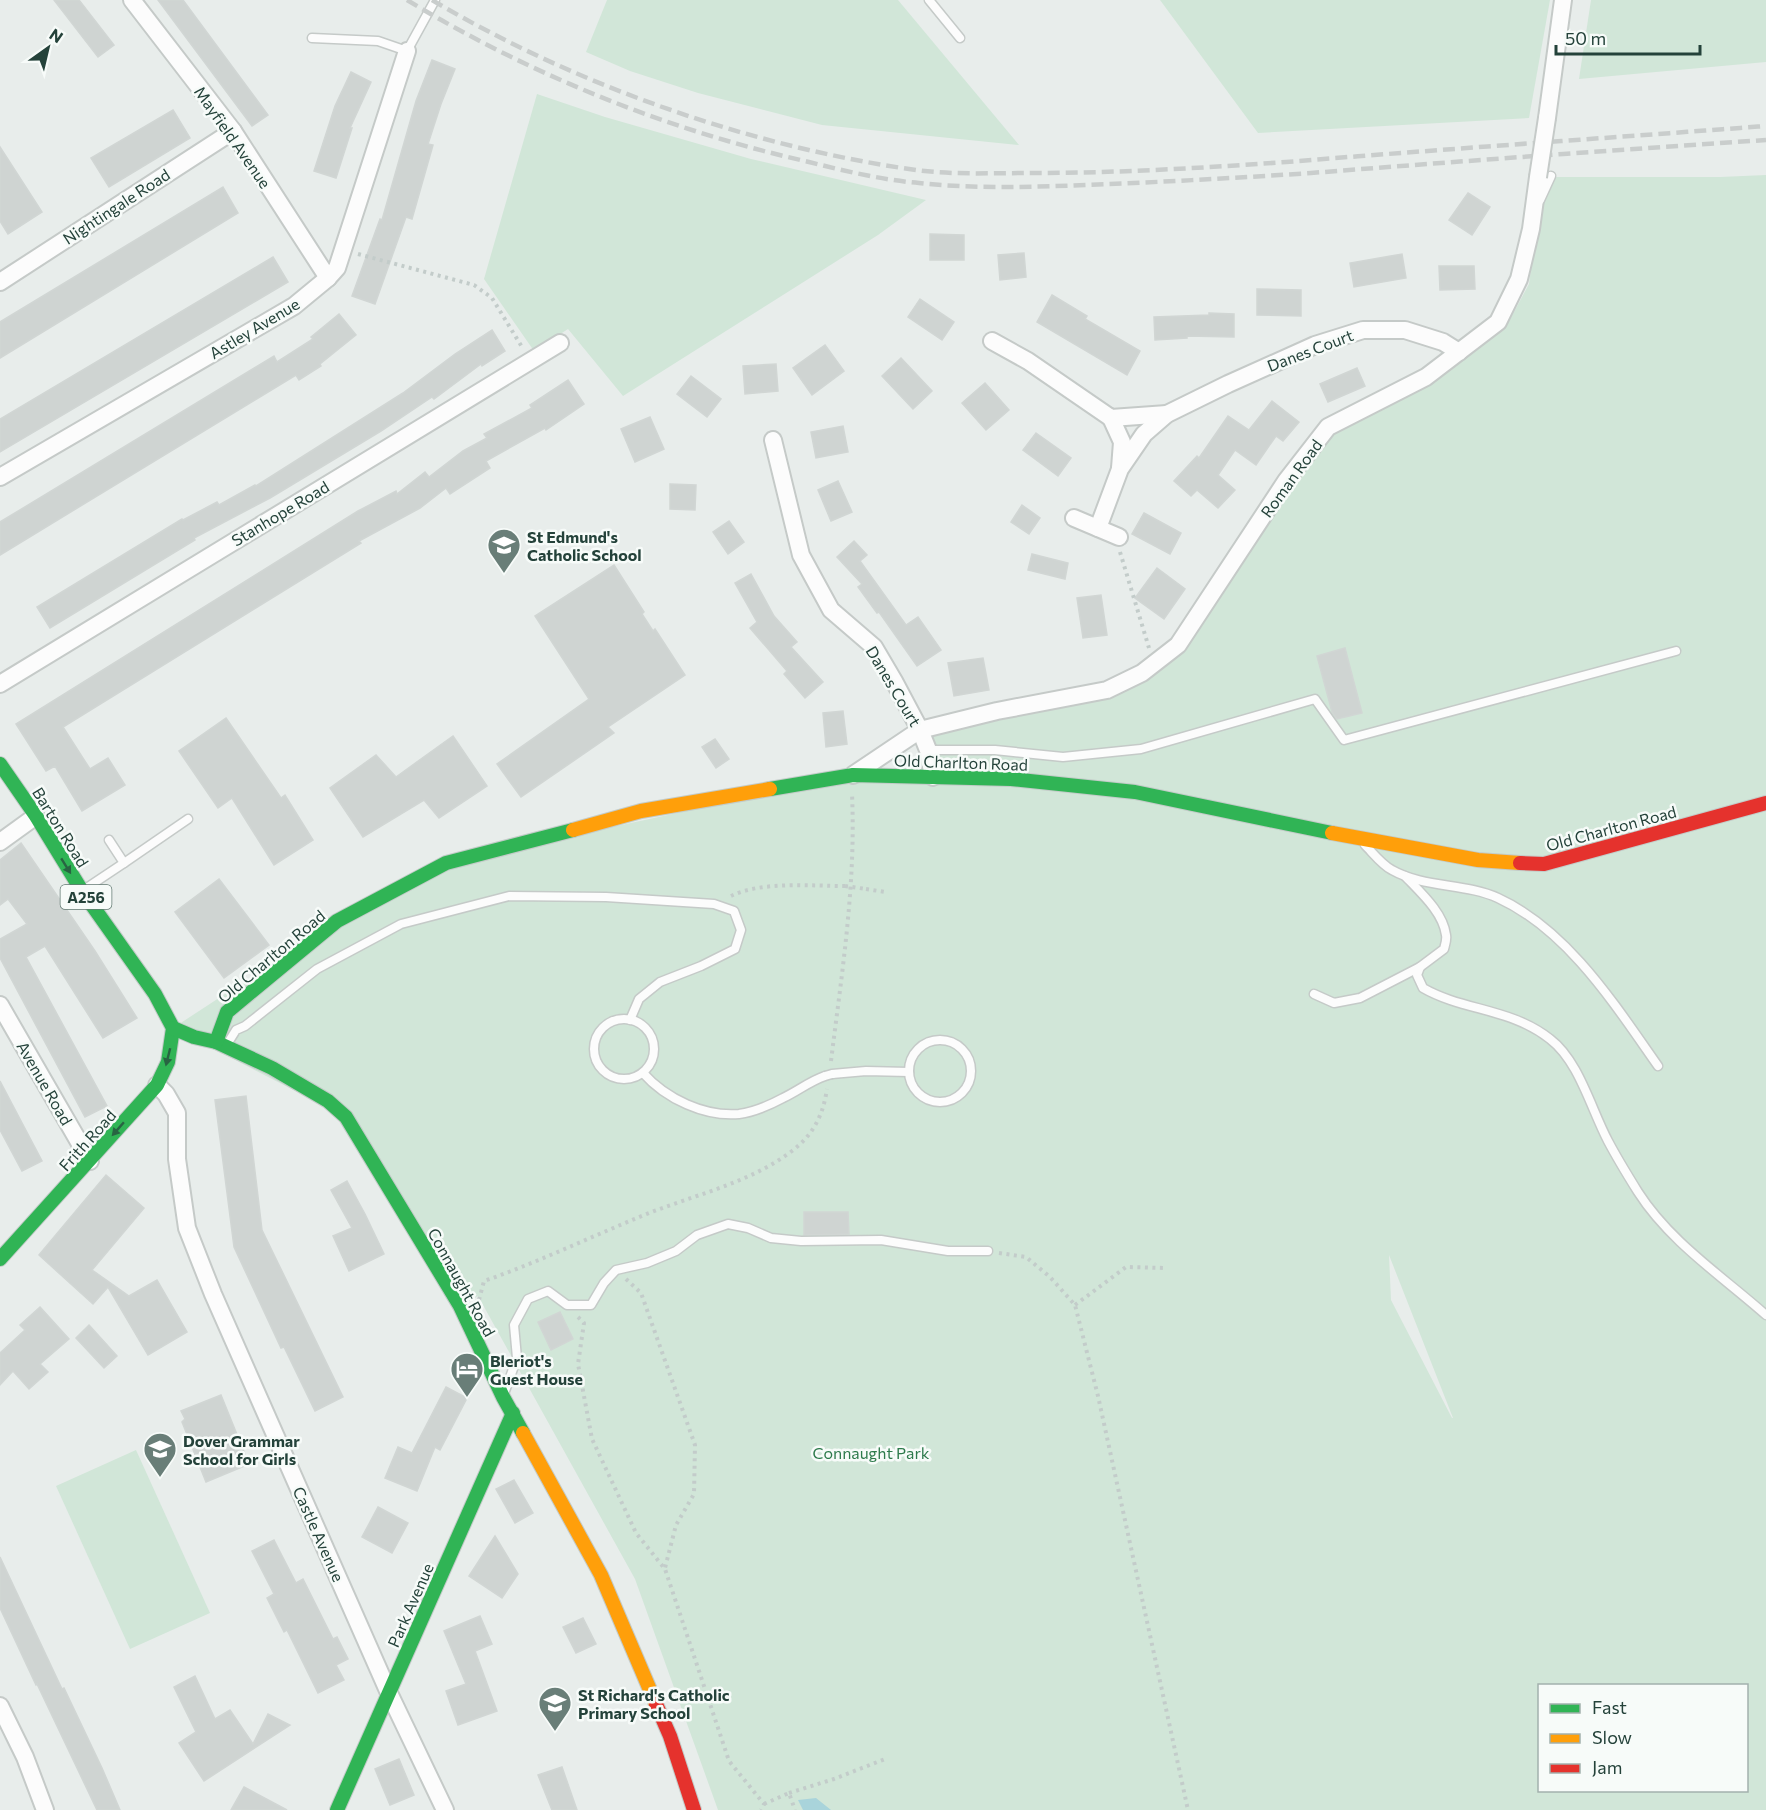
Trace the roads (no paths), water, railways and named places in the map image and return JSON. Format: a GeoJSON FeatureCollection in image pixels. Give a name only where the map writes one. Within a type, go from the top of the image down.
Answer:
{"type":"FeatureCollection","features":[{"type":"Feature","properties":{"kind":"street","name":"Mayfield Avenue"},"geometry":{"type":"LineString","coordinates":[[132,0],[233,131],[328,278]]}},
{"type":"Feature","properties":{"kind":"street","name":"Roman Road"},"geometry":{"type":"LineString","coordinates":[[853,783],[920,730],[997,711],[1107,690],[1142,673],[1178,645],[1286,481],[1328,427],[1426,377],[1498,322],[1519,279],[1544,177],[1546,118],[1563,0]]}},
{"type":"Feature","properties":{"kind":"street","name":"Astley Avenue"},"geometry":{"type":"LineString","coordinates":[[0,477],[294,306],[328,278],[337,268],[407,51]]}},
{"type":"Feature","properties":{"kind":"street","name":"Nightingale Road"},"geometry":{"type":"LineString","coordinates":[[2,278],[233,131]]}},
{"type":"Feature","properties":{"kind":"street","name":"Danes Court"},"geometry":{"type":"LineString","coordinates":[[1098,528],[1120,469],[1144,434],[1167,414],[1277,361],[1315,345],[1363,330],[1405,330],[1443,342],[1459,352]]}},
{"type":"Feature","properties":{"kind":"street"},"geometry":{"type":"LineString","coordinates":[[992,341],[1028,361],[1111,418]]}},
{"type":"Feature","properties":{"kind":"street","name":"Stanhope Road"},"geometry":{"type":"LineString","coordinates":[[0,684],[560,343]]}},
{"type":"Feature","properties":{"kind":"street","name":"Danes Court"},"geometry":{"type":"LineString","coordinates":[[1120,469],[1122,442],[1111,418],[1167,414]]}},
{"type":"Feature","properties":{"kind":"street","name":"Danes Court"},"geometry":{"type":"LineString","coordinates":[[773,440],[801,555],[831,610],[874,647],[920,730],[928,750],[933,777]]}},
{"type":"Feature","properties":{"kind":"street"},"geometry":{"type":"LineString","coordinates":[[1074,518],[1119,537]]}},
{"type":"Feature","properties":{"kind":"street","name":"Barton Road"},"geometry":{"type":"LineString","coordinates":[[0,764],[36,816],[82,891],[155,994],[173,1028]]}},
{"type":"Feature","properties":{"kind":"street","name":"Old Charlton Road"},"geometry":{"type":"LineString","coordinates":[[221,1044],[227,1012],[337,921],[446,864],[641,811],[853,783],[933,777],[1011,779],[1135,792],[1478,860],[1544,864],[1766,803]]}},
{"type":"Feature","properties":{"kind":"street"},"geometry":{"type":"LineString","coordinates":[[0,842],[36,816]]}},
{"type":"Feature","properties":{"kind":"street","name":"Avenue Road"},"geometry":{"type":"LineString","coordinates":[[0,1005],[90,1161]]}},
{"type":"Feature","properties":{"kind":"street","name":"Connaught Road"},"geometry":{"type":"LineString","coordinates":[[173,1028],[194,1037],[221,1044],[272,1068],[328,1101],[346,1117],[460,1306],[503,1397],[601,1575],[670,1736],[694,1810]]}},
{"type":"Feature","properties":{"kind":"street","name":"Frith Road"},"geometry":{"type":"LineString","coordinates":[[0,1259],[157,1085],[168,1062],[173,1028]]}},
{"type":"Feature","properties":{"kind":"street","name":"Castle Avenue"},"geometry":{"type":"LineString","coordinates":[[157,1085],[166,1094],[177,1113],[177,1159],[187,1228],[213,1293],[389,1693],[445,1810]]}},
{"type":"Feature","properties":{"kind":"street","name":"Park Avenue"},"geometry":{"type":"LineString","coordinates":[[336,1810],[513,1413]]}},
{"type":"Feature","properties":{"kind":"street"},"geometry":{"type":"LineString","coordinates":[[0,1706],[25,1757],[45,1810]]}},
{"type":"Feature","properties":{"kind":"lane"},"geometry":{"type":"LineString","coordinates":[[312,38],[378,41],[407,51],[435,0]]}},
{"type":"Feature","properties":{"kind":"lane"},"geometry":{"type":"LineString","coordinates":[[929,0],[960,38]]}},
{"type":"Feature","properties":{"kind":"lane"},"geometry":{"type":"LineString","coordinates":[[928,750],[995,750],[1063,757],[1141,749],[1315,699],[1344,740],[1676,651]]}},
{"type":"Feature","properties":{"kind":"lane"},"geometry":{"type":"LineString","coordinates":[[82,891],[188,819]]}},
{"type":"Feature","properties":{"kind":"lane"},"geometry":{"type":"LineString","coordinates":[[1356,837],[1390,869],[1405,876],[1497,898],[1533,919],[1599,982],[1658,1066]]}},
{"type":"Feature","properties":{"kind":"lane"},"geometry":{"type":"LineString","coordinates":[[109,840],[124,863]]}},
{"type":"Feature","properties":{"kind":"lane"},"geometry":{"type":"LineString","coordinates":[[1314,994],[1334,1003],[1360,998],[1420,967],[1444,950],[1447,937],[1442,923],[1431,905],[1405,876]]}},
{"type":"Feature","properties":{"kind":"lane"},"geometry":{"type":"LineString","coordinates":[[221,1044],[317,969],[401,924],[509,896],[606,897],[714,904],[734,911],[741,930],[735,949],[701,966],[660,982],[639,999],[630,1020]]}},
{"type":"Feature","properties":{"kind":"lane"},"geometry":{"type":"LineString","coordinates":[[1420,967],[1417,975],[1423,988],[1441,996],[1517,1019],[1539,1031],[1560,1048],[1583,1088],[1608,1141],[1639,1193],[1661,1224],[1766,1315]]}},
{"type":"Feature","properties":{"kind":"lane"},"geometry":{"type":"LineString","coordinates":[[621,1019],[640,1023],[647,1030],[652,1038],[654,1057],[650,1066],[643,1073],[624,1080],[614,1078],[599,1066],[594,1046],[603,1028],[621,1019]]}},
{"type":"Feature","properties":{"kind":"lane"},"geometry":{"type":"LineString","coordinates":[[931,1041],[951,1041],[966,1054],[971,1063],[969,1084],[955,1099],[934,1101],[924,1098],[916,1091],[909,1072],[910,1062],[915,1053],[931,1041]]}},
{"type":"Feature","properties":{"kind":"lane"},"geometry":{"type":"LineString","coordinates":[[643,1073],[666,1095],[687,1105],[709,1111],[738,1114],[772,1103],[828,1078],[866,1071],[909,1072]]}},
{"type":"Feature","properties":{"kind":"lane"},"geometry":{"type":"LineString","coordinates":[[503,1397],[517,1358],[514,1325],[528,1299],[548,1291],[567,1305],[591,1305],[604,1283],[616,1270],[657,1259],[676,1251],[697,1235],[728,1224],[748,1228],[771,1238],[801,1241],[881,1240],[948,1251],[988,1251]]}},
{"type":"Feature","properties":{"kind":"water"},"geometry":{"type":"Polygon","coordinates":[[[816,1798],[831,1810],[803,1810],[798,1800],[816,1798]]]}},
{"type":"Feature","properties":{"kind":"railway"},"geometry":{"type":"LineString","coordinates":[[407,0],[454,27],[551,76],[652,116],[756,149],[850,172],[905,182],[1003,187],[1143,183],[1766,140]]}},
{"type":"Feature","properties":{"kind":"railway"},"geometry":{"type":"LineString","coordinates":[[432,0],[487,31],[545,59],[604,85],[666,108],[728,129],[791,146],[854,160],[930,172],[1064,173],[1191,168],[1766,126]]}},
{"type":"Feature","properties":{"kind":"place","name":"St Edmund's Catholic School"},"geometry":{"type":"Point","coordinates":[504,574]}},
{"type":"Feature","properties":{"kind":"place","name":"Bleriot's Guest House"},"geometry":{"type":"Point","coordinates":[467,1398]}},
{"type":"Feature","properties":{"kind":"place","name":"Dover Grammar School for Girls"},"geometry":{"type":"Point","coordinates":[160,1478]}},
{"type":"Feature","properties":{"kind":"place","name":"St Richard's Catholic Primary School"},"geometry":{"type":"Point","coordinates":[555,1732]}},
{"type":"Feature","properties":{"kind":"park label","name":"Connaught Park"},"geometry":{"type":"Point","coordinates":[871,1452]}}]}
